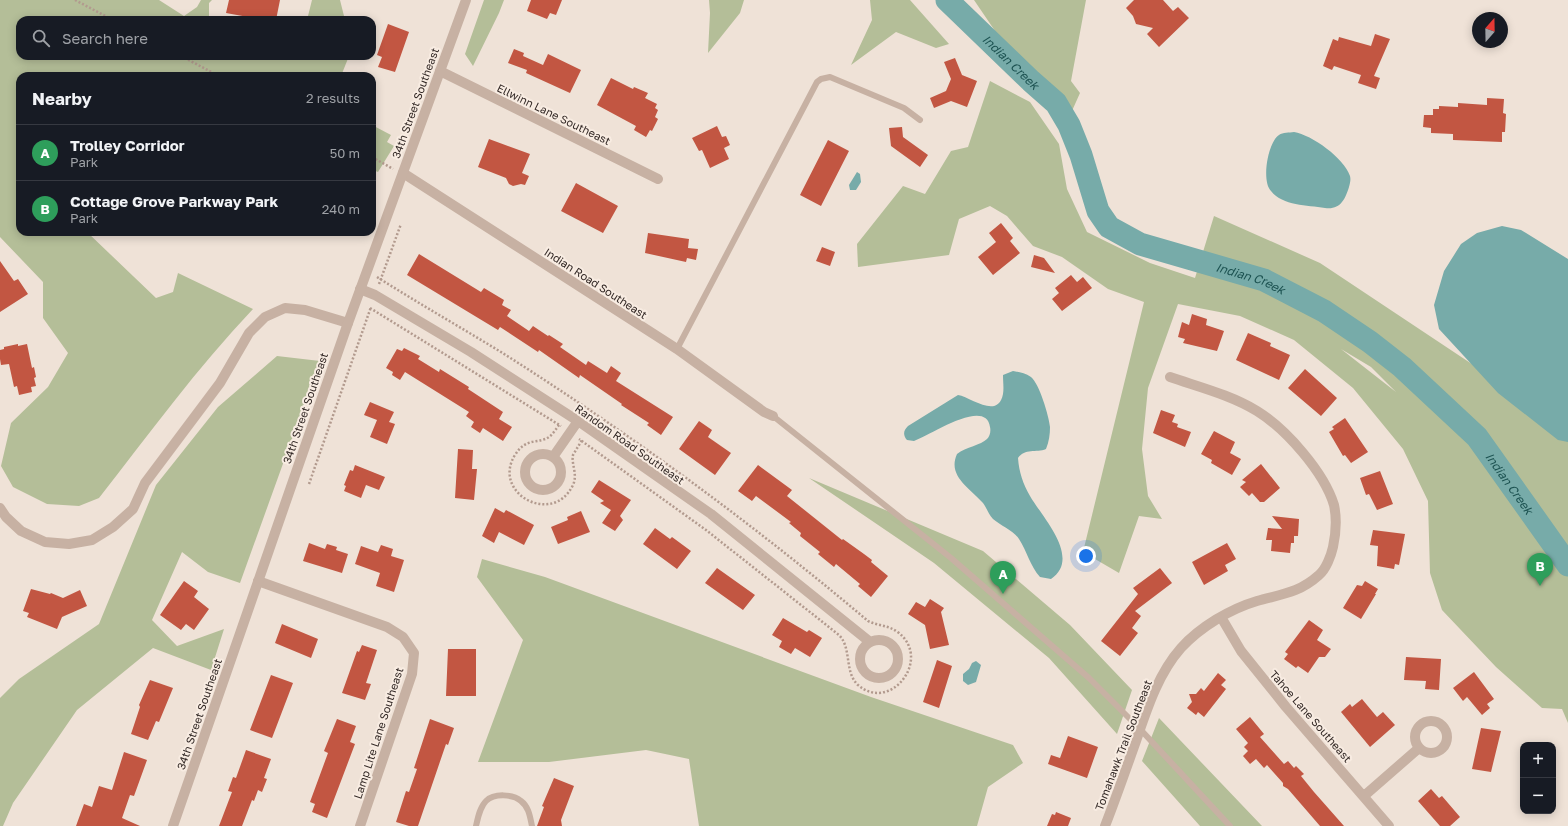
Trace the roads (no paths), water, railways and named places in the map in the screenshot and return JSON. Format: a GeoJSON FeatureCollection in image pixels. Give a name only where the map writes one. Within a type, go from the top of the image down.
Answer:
{"type":"FeatureCollection","features":[{"type":"Feature","properties":{"kind":"street","name":"34th Street Southeast"},"geometry":{"type":"LineString","coordinates":[[172,826],[360,289],[466,0]]}},
{"type":"Feature","properties":{"kind":"street","name":"Ellwinn Lane Southeast"},"geometry":{"type":"LineString","coordinates":[[440,71],[658,179]]}},
{"type":"Feature","properties":{"kind":"street","name":"Indian Road Southeast"},"geometry":{"type":"LineString","coordinates":[[403,173],[677,348],[764,412],[773,416]]}},
{"type":"Feature","properties":{"kind":"street","name":"Random Road Southeast"},"geometry":{"type":"LineString","coordinates":[[360,289],[375,295],[471,352],[578,421],[711,514],[870,642]]}},
{"type":"Feature","properties":{"kind":"street"},"geometry":{"type":"LineString","coordinates":[[0,508],[6,517],[21,531],[45,542],[69,544],[92,540],[113,528],[133,509],[145,483],[220,383],[249,333],[265,317],[285,308],[305,310],[348,323]]}},
{"type":"Feature","properties":{"kind":"street","name":"Tomahawk Trail Southeast"},"geometry":{"type":"LineString","coordinates":[[1105,826],[1140,729],[1162,675],[1181,648],[1203,629],[1221,617],[1256,602],[1282,596],[1301,589],[1321,574],[1332,554],[1337,532],[1334,505],[1322,481],[1306,457],[1278,427],[1258,412],[1230,397],[1170,377]]}},
{"type":"Feature","properties":{"kind":"street"},"geometry":{"type":"LineString","coordinates":[[553,457],[578,421]]}},
{"type":"Feature","properties":{"kind":"street","name":"Lamp Lite Lane Southeast"},"geometry":{"type":"LineString","coordinates":[[258,580],[387,627],[403,637],[414,653],[412,674],[360,826]]}},
{"type":"Feature","properties":{"kind":"street","name":"Tahoe Lane Southeast"},"geometry":{"type":"LineString","coordinates":[[1221,617],[1241,651],[1286,707],[1389,826]]}},
{"type":"Feature","properties":{"kind":"street"},"geometry":{"type":"LineString","coordinates":[[1364,796],[1419,748]]}},
{"type":"Feature","properties":{"kind":"lane"},"geometry":{"type":"LineString","coordinates":[[677,348],[818,82],[821,79],[830,77],[904,108],[920,120]]}},
{"type":"Feature","properties":{"kind":"lane"},"geometry":{"type":"LineString","coordinates":[[773,416],[951,558],[1089,678],[1140,729],[1230,826]]}},
{"type":"Feature","properties":{"kind":"lane"},"geometry":{"type":"LineString","coordinates":[[476,826],[481,807],[488,799],[496,795],[506,796],[521,801],[530,813],[532,826]]}},
{"type":"Feature","properties":{"kind":"water"},"geometry":{"type":"Polygon","coordinates":[[[1294,132],[1318,142],[1334,155],[1347,169],[1350,176],[1350,184],[1344,200],[1338,206],[1325,208],[1296,204],[1282,200],[1271,191],[1268,186],[1266,171],[1272,145],[1279,135],[1294,132]]]}},
{"type":"Feature","properties":{"kind":"water"},"geometry":{"type":"Polygon","coordinates":[[[857,172],[860,174],[861,182],[856,190],[850,190],[849,185],[857,172]]]}},
{"type":"Feature","properties":{"kind":"water"},"geometry":{"type":"Polygon","coordinates":[[[1502,226],[1521,230],[1568,259],[1568,442],[1558,440],[1498,393],[1439,329],[1434,305],[1444,271],[1461,244],[1477,233],[1502,226]]]}},
{"type":"Feature","properties":{"kind":"water"},"geometry":{"type":"Polygon","coordinates":[[[1013,371],[1020,372],[1034,380],[1046,408],[1050,427],[1050,435],[1046,449],[1027,452],[1018,458],[1020,473],[1025,487],[1057,538],[1061,549],[1062,560],[1059,570],[1051,579],[1040,577],[1016,536],[993,519],[983,503],[966,487],[957,475],[955,462],[957,454],[977,445],[989,436],[990,427],[986,419],[979,416],[968,417],[944,426],[914,441],[907,440],[904,435],[904,431],[908,426],[958,395],[984,405],[996,405],[1000,402],[1003,394],[1003,375],[1013,371]]]}},
{"type":"Feature","properties":{"kind":"water"},"geometry":{"type":"Polygon","coordinates":[[[976,661],[981,665],[976,682],[968,685],[963,681],[963,674],[969,669],[972,663],[976,661]]]}},
{"type":"Feature","properties":{"kind":"waterway","name":"Indian Creek"},"geometry":{"type":"LineString","coordinates":[[947,0],[1056,103],[1069,125],[1081,155],[1098,211],[1109,227],[1140,244],[1264,280],[1324,311],[1370,342],[1402,367],[1477,437],[1568,565]]}},
{"type":"Feature","properties":{"kind":"place","name":"Cottage Grove Parkway Park"},"geometry":{"type":"Point","coordinates":[1540,586]}},
{"type":"Feature","properties":{"kind":"place","name":"Trolley Corridor"},"geometry":{"type":"Point","coordinates":[1003,594]}}]}
